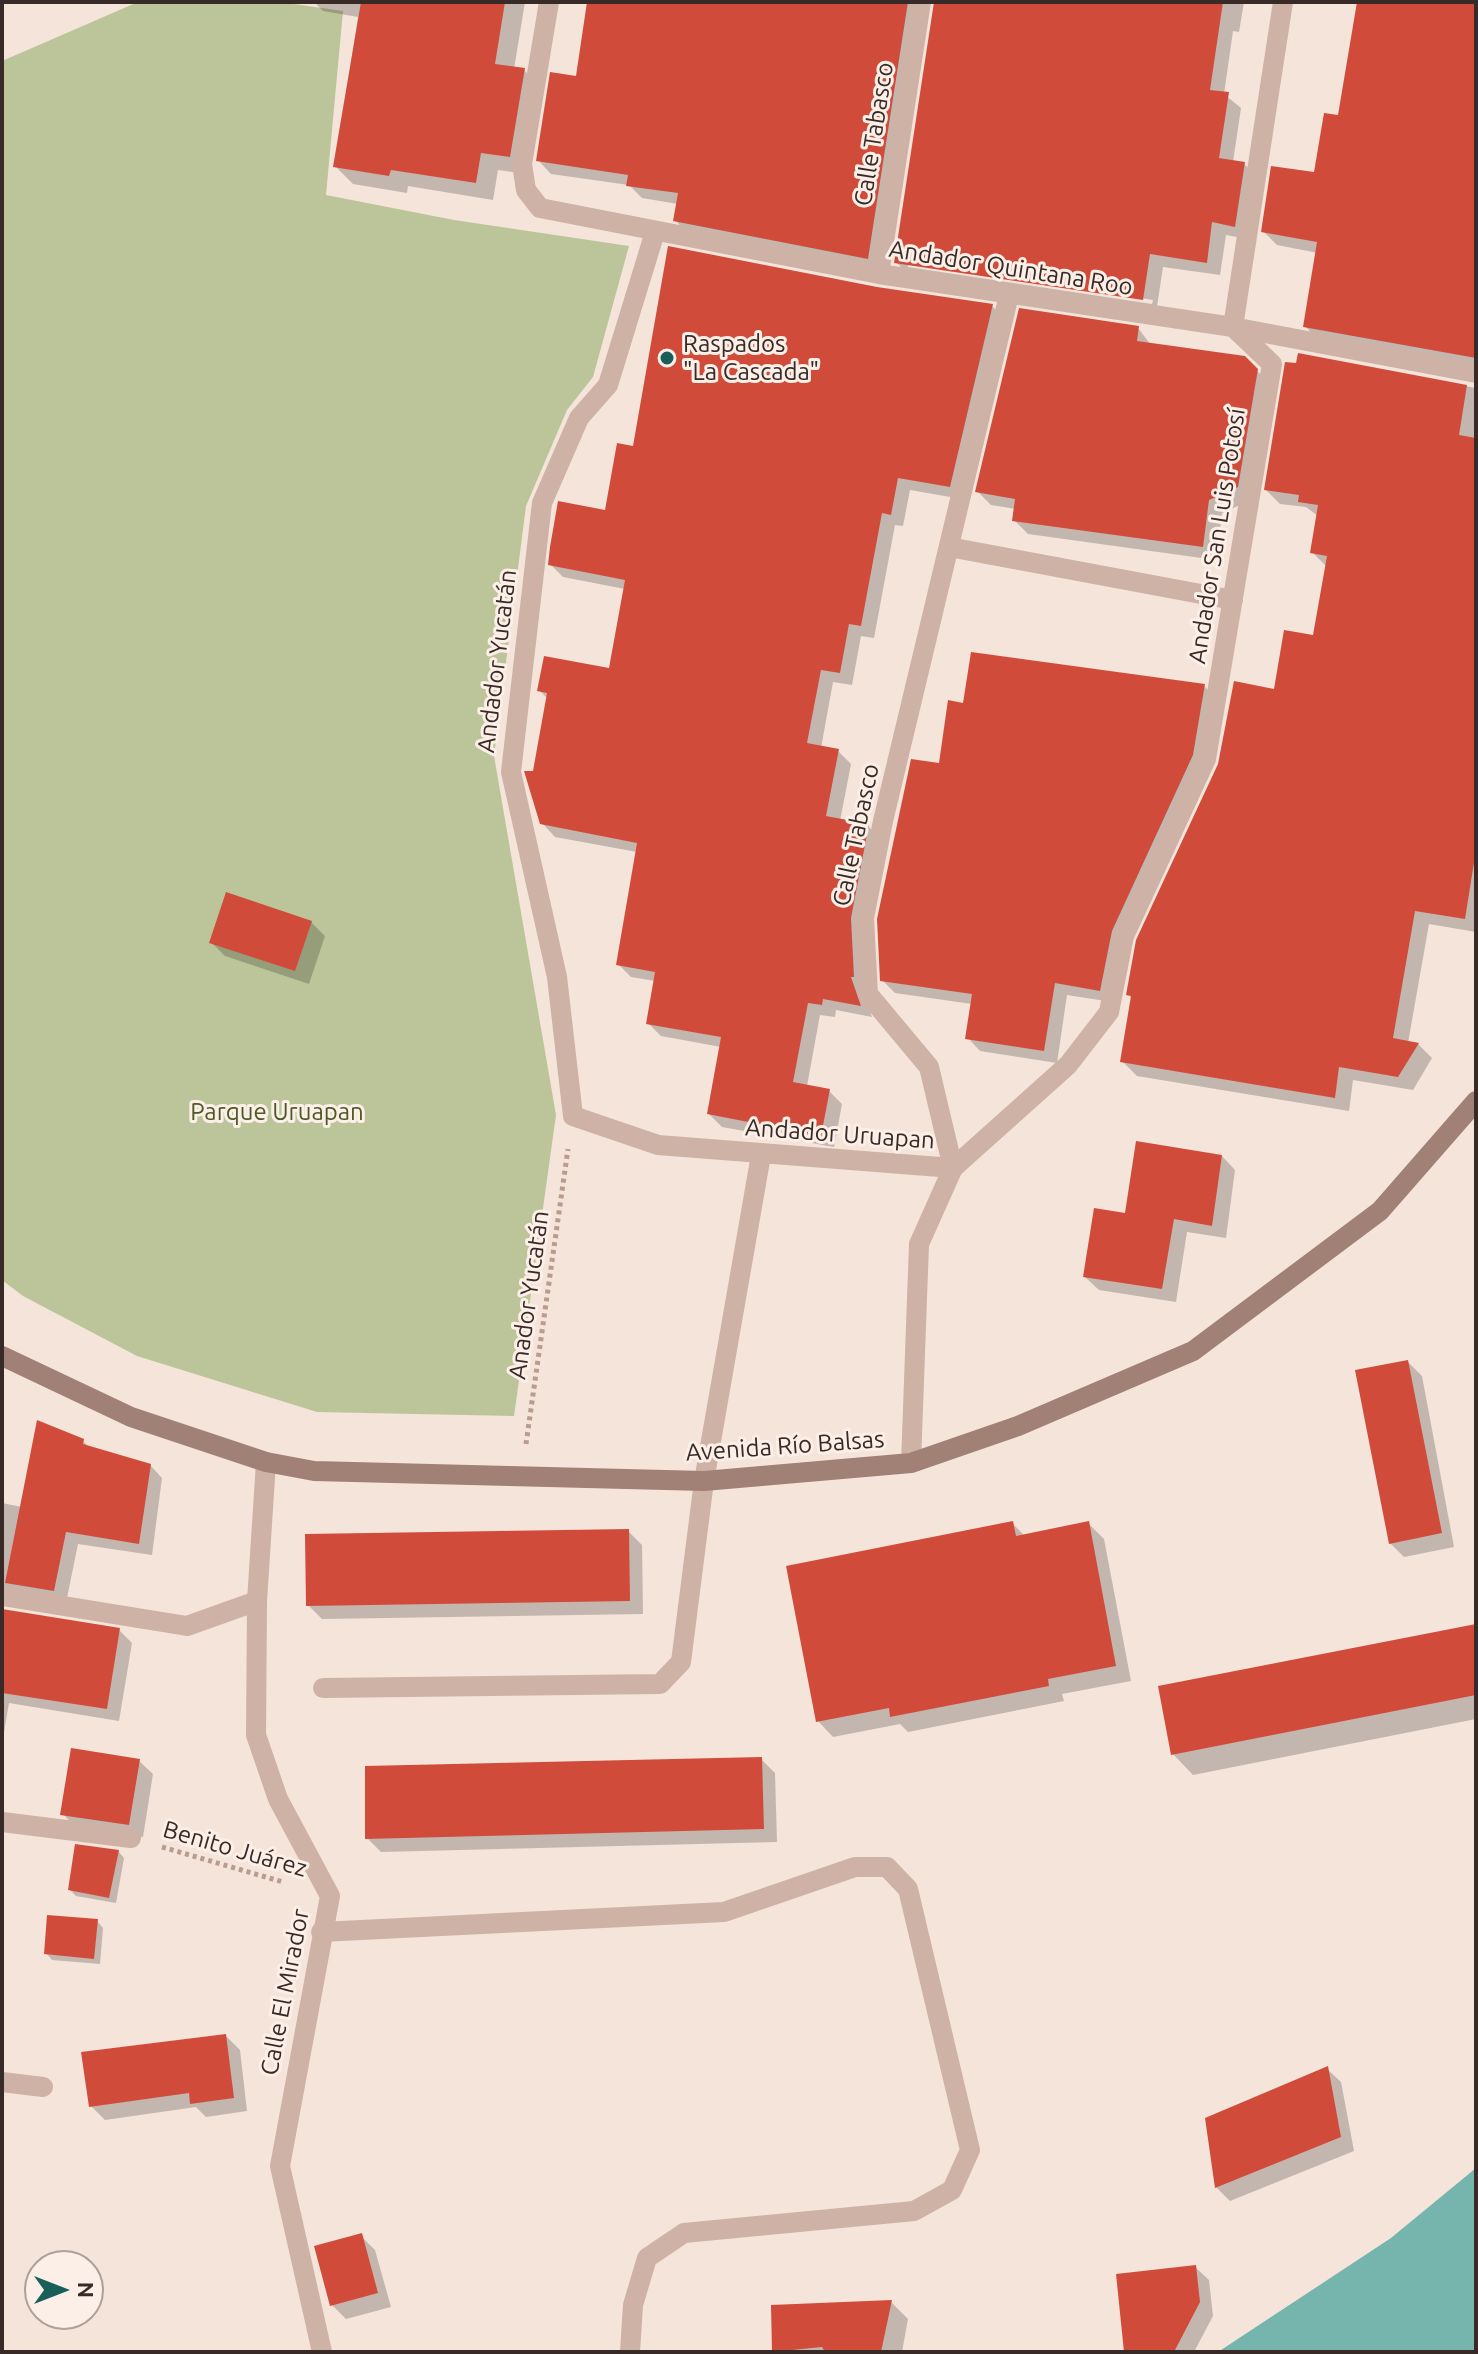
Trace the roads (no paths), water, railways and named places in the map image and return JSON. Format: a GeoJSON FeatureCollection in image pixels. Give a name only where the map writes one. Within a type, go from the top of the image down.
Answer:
{"type":"FeatureCollection","features":[{"type":"Feature","properties":{"kind":"street","name":"Andador Quintana Roo"},"geometry":{"type":"LineString","coordinates":[[549,2],[522,164],[526,190],[540,208],[879,274],[1233,327],[1476,373]]}},
{"type":"Feature","properties":{"kind":"street","name":"Calle Tabasco"},"geometry":{"type":"LineString","coordinates":[[879,274],[921,2]]}},
{"type":"Feature","properties":{"kind":"street"},"geometry":{"type":"LineString","coordinates":[[1233,327],[1283,2]]}},
{"type":"Feature","properties":{"kind":"street","name":"Andador Yucatán"},"geometry":{"type":"LineString","coordinates":[[573,1116],[557,977],[511,772],[542,503],[579,418],[608,385],[655,232]]}},
{"type":"Feature","properties":{"kind":"street","name":"Calle Tabasco"},"geometry":{"type":"LineString","coordinates":[[953,1168],[929,1067],[868,994],[864,918],[883,821],[1009,295]]}},
{"type":"Feature","properties":{"kind":"street","name":"Andador San Luis Potosí"},"geometry":{"type":"LineString","coordinates":[[1068,1065],[1109,1012],[1124,936],[1206,759],[1272,364],[1233,327]]}},
{"type":"Feature","properties":{"kind":"street"},"geometry":{"type":"LineString","coordinates":[[949,547],[1233,600]]}},
{"type":"Feature","properties":{"kind":"street","name":"Andador Uruapan"},"geometry":{"type":"LineString","coordinates":[[573,1116],[658,1145],[953,1168],[1068,1065]]}},
{"type":"Feature","properties":{"kind":"street","name":"Avenida Río Balsas"},"geometry":{"type":"LineString","coordinates":[[2,1356],[131,1417],[266,1462],[314,1471],[521,1479],[704,1481],[911,1463],[1018,1426],[1193,1351],[1380,1211],[1476,1101]]}},
{"type":"Feature","properties":{"kind":"street"},"geometry":{"type":"LineString","coordinates":[[323,1688],[660,1684],[681,1662],[704,1481],[761,1155]]}},
{"type":"Feature","properties":{"kind":"street"},"geometry":{"type":"LineString","coordinates":[[911,1463],[919,1244],[953,1168]]}},
{"type":"Feature","properties":{"kind":"street","name":"Calle El Mirador"},"geometry":{"type":"LineString","coordinates":[[266,1462],[257,1601],[256,1735],[278,1799],[330,1896],[280,2166],[322,2352]]}},
{"type":"Feature","properties":{"kind":"street"},"geometry":{"type":"LineString","coordinates":[[2,1596],[187,1626],[257,1601]]}},
{"type":"Feature","properties":{"kind":"street"},"geometry":{"type":"LineString","coordinates":[[2,1822],[131,1838]]}},
{"type":"Feature","properties":{"kind":"street"},"geometry":{"type":"LineString","coordinates":[[321,1932],[724,1912],[855,1867],[887,1867],[908,1889],[970,2150],[952,2190],[914,2211],[684,2233],[647,2258],[633,2305],[630,2352]]}},
{"type":"Feature","properties":{"kind":"street"},"geometry":{"type":"LineString","coordinates":[[2,2082],[43,2087]]}},
{"type":"Feature","properties":{"kind":"water"},"geometry":{"type":"Polygon","coordinates":[[[1476,2168],[1476,2352],[1218,2352],[1391,2238],[1476,2168]]]}},
{"type":"Feature","properties":{"kind":"place","name":"Raspados \"La Cascada\""},"geometry":{"type":"Point","coordinates":[667,358]}},
{"type":"Feature","properties":{"kind":"park label","name":"Parque Uruapan"},"geometry":{"type":"Point","coordinates":[277,1112]}}]}
